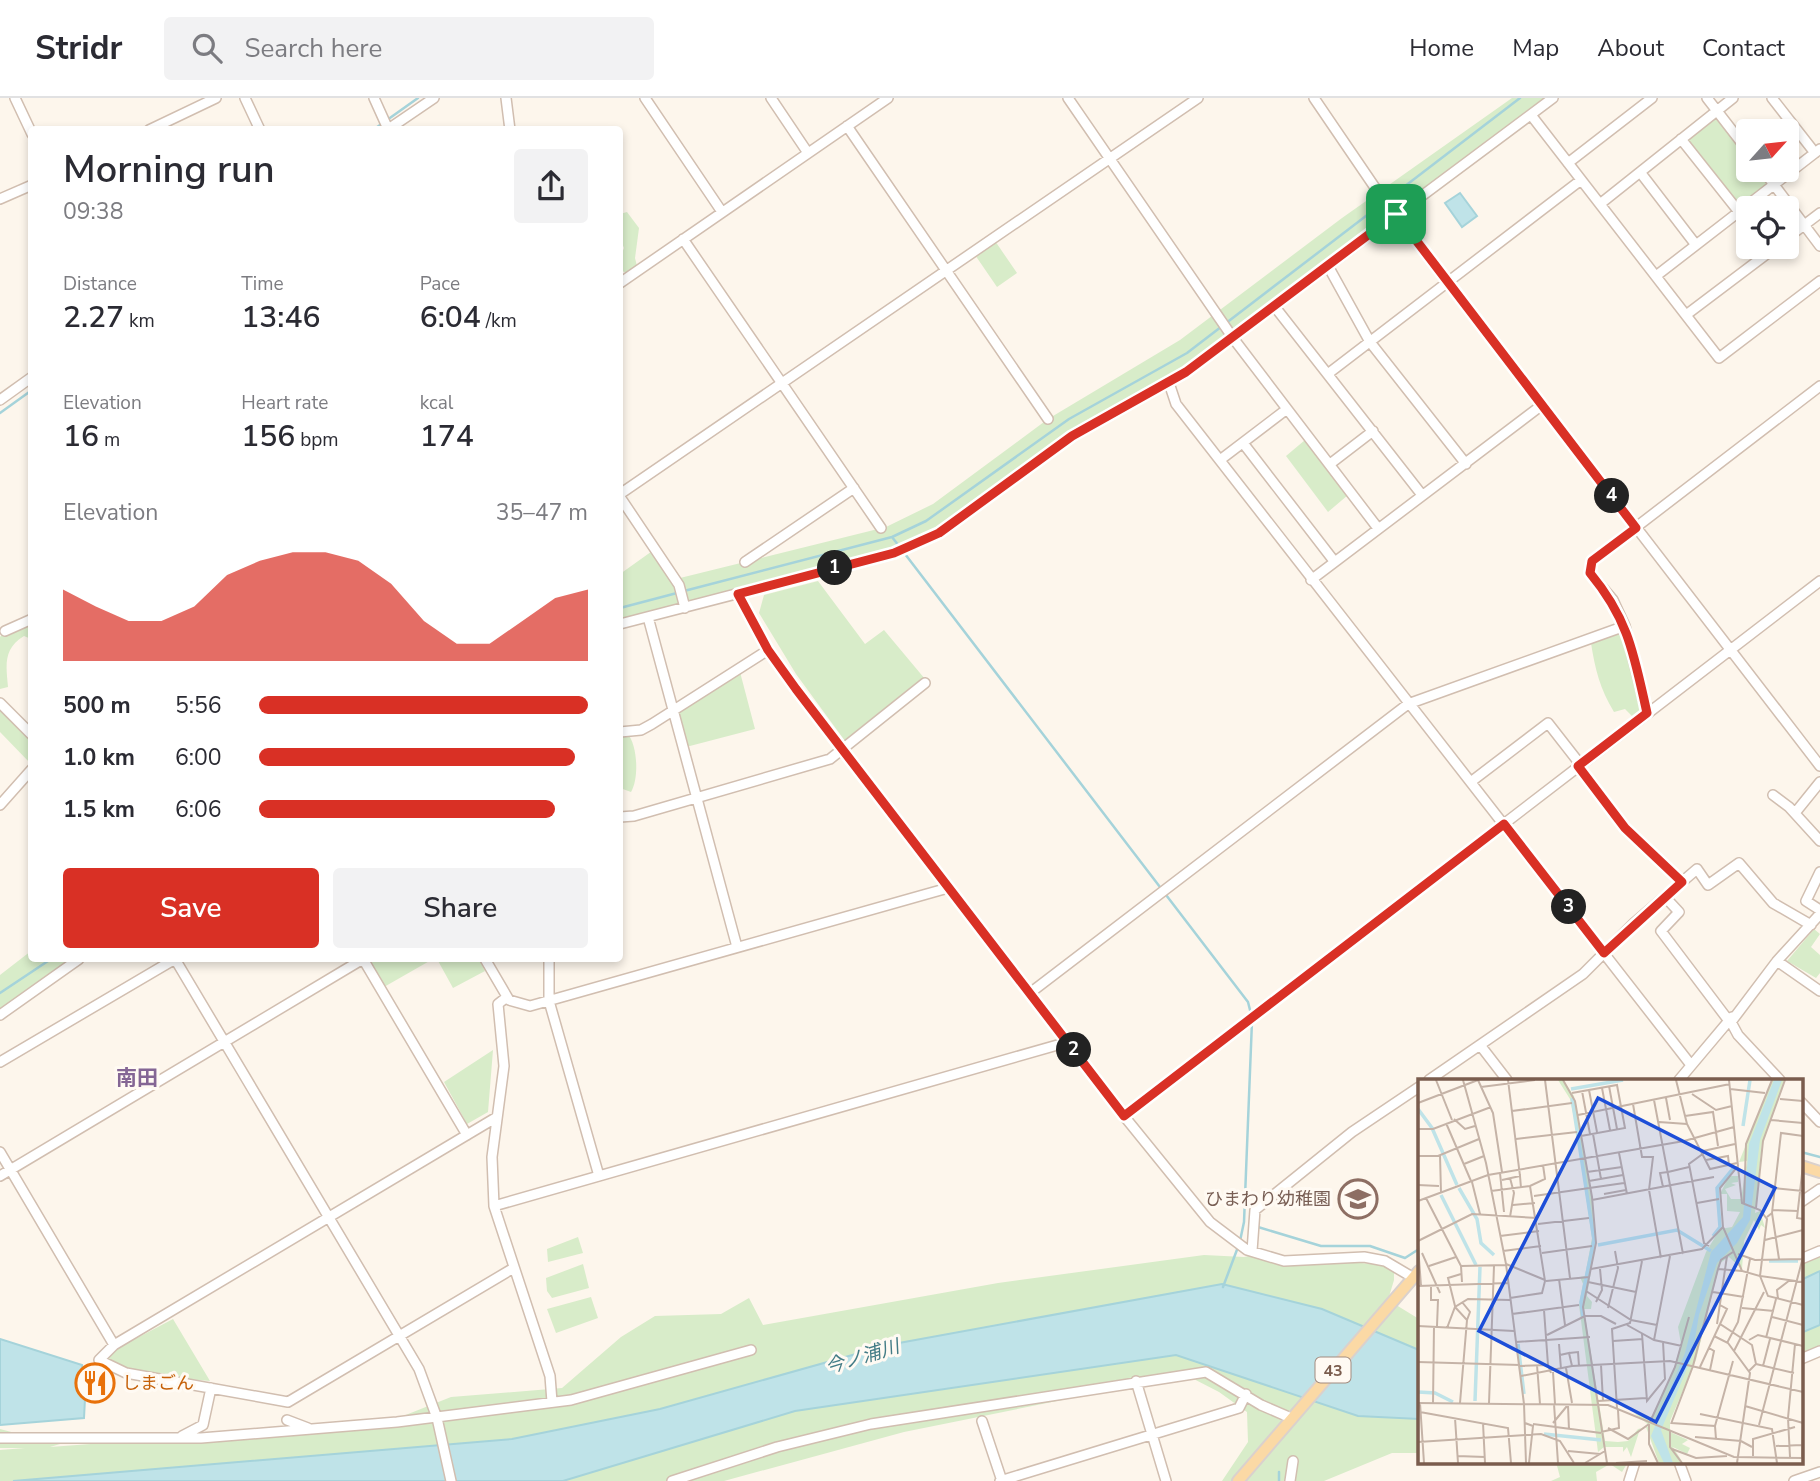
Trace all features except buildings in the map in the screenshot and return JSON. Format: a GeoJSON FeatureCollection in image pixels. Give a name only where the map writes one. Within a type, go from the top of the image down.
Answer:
{"type":"FeatureCollection","features":[{"type":"Feature","properties":{"kind":"main road"},"geometry":{"type":"LineString","coordinates":[[1802,1166],[1820,1172]]}},
{"type":"Feature","properties":{"kind":"main road","name":"43"},"geometry":{"type":"LineString","coordinates":[[1238,1481],[1416,1274]]}},
{"type":"Feature","properties":{"kind":"street"},"geometry":{"type":"LineString","coordinates":[[15,98],[28,126]]}},
{"type":"Feature","properties":{"kind":"street"},"geometry":{"type":"LineString","coordinates":[[157,126],[216,98]]}},
{"type":"Feature","properties":{"kind":"street"},"geometry":{"type":"LineString","coordinates":[[245,98],[258,126]]}},
{"type":"Feature","properties":{"kind":"street"},"geometry":{"type":"LineString","coordinates":[[374,98],[387,126]]}},
{"type":"Feature","properties":{"kind":"street"},"geometry":{"type":"LineString","coordinates":[[392,126],[434,98]]}},
{"type":"Feature","properties":{"kind":"street"},"geometry":{"type":"LineString","coordinates":[[506,98],[510,126]]}},
{"type":"Feature","properties":{"kind":"street"},"geometry":{"type":"LineString","coordinates":[[645,98],[722,212]]}},
{"type":"Feature","properties":{"kind":"street"},"geometry":{"type":"LineString","coordinates":[[771,98],[808,153]]}},
{"type":"Feature","properties":{"kind":"street"},"geometry":{"type":"LineString","coordinates":[[623,280],[886,98]]}},
{"type":"Feature","properties":{"kind":"street"},"geometry":{"type":"LineString","coordinates":[[1068,98],[1232,336],[1377,527]]}},
{"type":"Feature","properties":{"kind":"street"},"geometry":{"type":"LineString","coordinates":[[623,493],[1198,98]]}},
{"type":"Feature","properties":{"kind":"street"},"geometry":{"type":"LineString","coordinates":[[1314,98],[1396,214],[1820,766]]}},
{"type":"Feature","properties":{"kind":"street"},"geometry":{"type":"LineString","coordinates":[[623,623],[914,545],[960,520],[1072,436],[1169,383],[1275,307],[1553,98]]}},
{"type":"Feature","properties":{"kind":"street"},"geometry":{"type":"LineString","coordinates":[[1568,163],[1652,98]]}},
{"type":"Feature","properties":{"kind":"street"},"geometry":{"type":"LineString","coordinates":[[1707,98],[1736,136]]}},
{"type":"Feature","properties":{"kind":"street"},"geometry":{"type":"LineString","coordinates":[[1600,204],[1733,98]]}},
{"type":"Feature","properties":{"kind":"street"},"geometry":{"type":"LineString","coordinates":[[1759,196],[1818,151],[1772,98]]}},
{"type":"Feature","properties":{"kind":"street"},"geometry":{"type":"LineString","coordinates":[[1531,115],[1719,358],[1820,281]]}},
{"type":"Feature","properties":{"kind":"street"},"geometry":{"type":"LineString","coordinates":[[847,126],[1048,419]]}},
{"type":"Feature","properties":{"kind":"street"},"geometry":{"type":"LineString","coordinates":[[1681,139],[1736,208]]}},
{"type":"Feature","properties":{"kind":"street"},"geometry":{"type":"LineString","coordinates":[[1640,172],[1696,246]]}},
{"type":"Feature","properties":{"kind":"street"},"geometry":{"type":"LineString","coordinates":[[1329,373],[1581,180]]}},
{"type":"Feature","properties":{"kind":"street"},"geometry":{"type":"LineString","coordinates":[[1774,184],[1820,246]]}},
{"type":"Feature","properties":{"kind":"street"},"geometry":{"type":"LineString","coordinates":[[0,199],[28,187]]}},
{"type":"Feature","properties":{"kind":"street"},"geometry":{"type":"LineString","coordinates":[[1799,229],[1820,213]]}},
{"type":"Feature","properties":{"kind":"street"},"geometry":{"type":"LineString","coordinates":[[1656,276],[1736,214]]}},
{"type":"Feature","properties":{"kind":"street"},"geometry":{"type":"LineString","coordinates":[[683,239],[881,527]]}},
{"type":"Feature","properties":{"kind":"street"},"geometry":{"type":"LineString","coordinates":[[1686,315],[1760,259]]}},
{"type":"Feature","properties":{"kind":"street"},"geometry":{"type":"LineString","coordinates":[[1328,266],[1370,342],[1466,464]]}},
{"type":"Feature","properties":{"kind":"street"},"geometry":{"type":"LineString","coordinates":[[1275,307],[1422,495]]}},
{"type":"Feature","properties":{"kind":"street"},"geometry":{"type":"LineString","coordinates":[[0,400],[28,380]]}},
{"type":"Feature","properties":{"kind":"street"},"geometry":{"type":"LineString","coordinates":[[1169,383],[1176,404],[1691,1065]]}},
{"type":"Feature","properties":{"kind":"street"},"geometry":{"type":"LineString","coordinates":[[1647,713],[1625,626],[1613,600],[1590,573],[1592,561],[1820,386]]}},
{"type":"Feature","properties":{"kind":"street"},"geometry":{"type":"LineString","coordinates":[[1311,580],[1377,527],[1466,464],[1542,405]]}},
{"type":"Feature","properties":{"kind":"street"},"geometry":{"type":"LineString","coordinates":[[1220,460],[1287,409]]}},
{"type":"Feature","properties":{"kind":"street"},"geometry":{"type":"LineString","coordinates":[[1329,464],[1373,431]]}},
{"type":"Feature","properties":{"kind":"street"},"geometry":{"type":"LineString","coordinates":[[1243,443],[1334,561]]}},
{"type":"Feature","properties":{"kind":"street"},"geometry":{"type":"LineString","coordinates":[[745,562],[854,488]]}},
{"type":"Feature","properties":{"kind":"street"},"geometry":{"type":"LineString","coordinates":[[623,500],[680,585],[684,605]]}},
{"type":"Feature","properties":{"kind":"street"},"geometry":{"type":"LineString","coordinates":[[1124,1116],[1820,581]]}},
{"type":"Feature","properties":{"kind":"street"},"geometry":{"type":"LineString","coordinates":[[738,594],[768,650],[842,750],[1124,1116],[1210,1222],[1252,1251],[1284,1261],[1364,1257],[1385,1261],[1416,1274]]}},
{"type":"Feature","properties":{"kind":"street"},"geometry":{"type":"LineString","coordinates":[[648,617],[737,947]]}},
{"type":"Feature","properties":{"kind":"street"},"geometry":{"type":"LineString","coordinates":[[2,630],[28,620]]}},
{"type":"Feature","properties":{"kind":"street"},"geometry":{"type":"LineString","coordinates":[[1030,993],[1408,705],[1625,626]]}},
{"type":"Feature","properties":{"kind":"street"},"geometry":{"type":"LineString","coordinates":[[623,732],[641,730],[768,650]]}},
{"type":"Feature","properties":{"kind":"street"},"geometry":{"type":"LineString","coordinates":[[623,816],[697,798],[830,759],[925,683]]}},
{"type":"Feature","properties":{"kind":"street"},"geometry":{"type":"LineString","coordinates":[[0,703],[28,727]]}},
{"type":"Feature","properties":{"kind":"street"},"geometry":{"type":"LineString","coordinates":[[1472,781],[1548,723],[1625,828],[1682,882]]}},
{"type":"Feature","properties":{"kind":"street"},"geometry":{"type":"LineString","coordinates":[[0,805],[28,774]]}},
{"type":"Feature","properties":{"kind":"street"},"geometry":{"type":"LineString","coordinates":[[1795,813],[1820,782]]}},
{"type":"Feature","properties":{"kind":"street"},"geometry":{"type":"LineString","coordinates":[[1773,795],[1795,813],[1820,841]]}},
{"type":"Feature","properties":{"kind":"street"},"geometry":{"type":"LineString","coordinates":[[1430,1079],[1583,974],[1697,869],[1708,885],[1739,863],[1773,903],[1818,917]]}},
{"type":"Feature","properties":{"kind":"street"},"geometry":{"type":"LineString","coordinates":[[1818,917],[1806,901],[1820,872]]}},
{"type":"Feature","properties":{"kind":"street"},"geometry":{"type":"LineString","coordinates":[[487,962],[507,997],[521,1006],[948,888]]}},
{"type":"Feature","properties":{"kind":"street"},"geometry":{"type":"LineString","coordinates":[[1666,898],[1679,912],[1661,930],[1731,1018],[1733,1028],[1779,1079]]}},
{"type":"Feature","properties":{"kind":"street"},"geometry":{"type":"LineString","coordinates":[[1680,1079],[1777,961],[1818,917]]}},
{"type":"Feature","properties":{"kind":"street"},"geometry":{"type":"LineString","coordinates":[[1777,961],[1820,991]]}},
{"type":"Feature","properties":{"kind":"street"},"geometry":{"type":"LineString","coordinates":[[0,1015],[75,962]]}},
{"type":"Feature","properties":{"kind":"street"},"geometry":{"type":"LineString","coordinates":[[0,1062],[170,962]]}},
{"type":"Feature","properties":{"kind":"street"},"geometry":{"type":"LineString","coordinates":[[177,962],[419,1370],[436,1416],[451,1481]]}},
{"type":"Feature","properties":{"kind":"street"},"geometry":{"type":"LineString","coordinates":[[0,1176],[358,962]]}},
{"type":"Feature","properties":{"kind":"street"},"geometry":{"type":"LineString","coordinates":[[365,962],[467,1135]]}},
{"type":"Feature","properties":{"kind":"street"},"geometry":{"type":"LineString","coordinates":[[550,962],[549,1000],[599,1176]]}},
{"type":"Feature","properties":{"kind":"street"},"geometry":{"type":"LineString","coordinates":[[507,997],[498,1004],[504,1066],[492,1157],[494,1206],[512,1269],[550,1376],[552,1402]]}},
{"type":"Feature","properties":{"kind":"street"},"geometry":{"type":"LineString","coordinates":[[494,1206],[1068,1042]]}},
{"type":"Feature","properties":{"kind":"street"},"geometry":{"type":"LineString","coordinates":[[1480,1045],[1506,1079]]}},
{"type":"Feature","properties":{"kind":"street"},"geometry":{"type":"LineString","coordinates":[[1252,1251],[1255,1210],[1352,1132],[1418,1088]]}},
{"type":"Feature","properties":{"kind":"street"},"geometry":{"type":"LineString","coordinates":[[1802,1103],[1820,1122]]}},
{"type":"Feature","properties":{"kind":"street"},"geometry":{"type":"LineString","coordinates":[[497,1118],[114,1345],[99,1360],[126,1373],[288,1402],[512,1269]]}},
{"type":"Feature","properties":{"kind":"street"},"geometry":{"type":"LineString","coordinates":[[0,1152],[114,1345]]}},
{"type":"Feature","properties":{"kind":"street"},"geometry":{"type":"LineString","coordinates":[[1802,1201],[1820,1189]]}},
{"type":"Feature","properties":{"kind":"street"},"geometry":{"type":"LineString","coordinates":[[1802,1259],[1820,1251]]}},
{"type":"Feature","properties":{"kind":"street"},"geometry":{"type":"LineString","coordinates":[[0,1438],[177,1438],[312,1430],[436,1416],[552,1402],[751,1350]]}},
{"type":"Feature","properties":{"kind":"street"},"geometry":{"type":"LineString","coordinates":[[1802,1359],[1820,1351]]}},
{"type":"Feature","properties":{"kind":"street"},"geometry":{"type":"LineString","coordinates":[[671,1481],[788,1444],[871,1424],[1136,1381],[1206,1373],[1291,1418]]}},
{"type":"Feature","properties":{"kind":"street"},"geometry":{"type":"LineString","coordinates":[[1136,1381],[1166,1481]]}},
{"type":"Feature","properties":{"kind":"street"},"geometry":{"type":"LineString","coordinates":[[177,1438],[202,1425],[211,1388]]}},
{"type":"Feature","properties":{"kind":"street"},"geometry":{"type":"LineString","coordinates":[[982,1421],[1001,1481],[1240,1408],[1246,1394]]}},
{"type":"Feature","properties":{"kind":"street"},"geometry":{"type":"LineString","coordinates":[[286,1420],[312,1430]]}},
{"type":"Feature","properties":{"kind":"street"},"geometry":{"type":"LineString","coordinates":[[1290,1481],[1293,1461]]}},
{"type":"Feature","properties":{"kind":"street"},"geometry":{"type":"LineString","coordinates":[[1629,1481],[1633,1464]]}},
{"type":"Feature","properties":{"kind":"street"},"geometry":{"type":"LineString","coordinates":[[1680,1464],[1686,1481]]}},
{"type":"Feature","properties":{"kind":"street"},"geometry":{"type":"LineString","coordinates":[[1794,1481],[1819,1473]]}},
{"type":"Feature","properties":{"kind":"green space"},"geometry":{"type":"Polygon","coordinates":[[[1512,98],[1553,98],[1172,381],[1070,432],[931,537],[840,567],[623,623],[623,572],[655,549],[676,579],[886,527],[933,504],[1048,419],[1180,340],[1342,218],[1512,98]]]}},
{"type":"Feature","properties":{"kind":"green space"},"geometry":{"type":"Polygon","coordinates":[[[1717,111],[1736,136],[1736,182],[1774,184],[1759,196],[1736,196],[1736,204],[1684,136],[1717,111]]]}},
{"type":"Feature","properties":{"kind":"green space"},"geometry":{"type":"Polygon","coordinates":[[[627,212],[639,228],[635,258],[638,270],[631,275],[623,271],[623,213],[627,212]]]}},
{"type":"Feature","properties":{"kind":"green space"},"geometry":{"type":"Polygon","coordinates":[[[993,238],[1017,273],[997,287],[973,252],[993,238]]]}},
{"type":"Feature","properties":{"kind":"green space"},"geometry":{"type":"Polygon","coordinates":[[[1305,440],[1348,495],[1328,512],[1286,456],[1305,440]]]}},
{"type":"Feature","properties":{"kind":"green space"},"geometry":{"type":"Polygon","coordinates":[[[818,581],[865,644],[884,630],[925,679],[845,741],[796,674],[759,613],[764,595],[818,581]]]}},
{"type":"Feature","properties":{"kind":"green space"},"geometry":{"type":"Polygon","coordinates":[[[28,620],[28,638],[24,636],[12,646],[7,658],[8,687],[0,689],[0,637],[5,631],[28,620]]]}},
{"type":"Feature","properties":{"kind":"green space"},"geometry":{"type":"Polygon","coordinates":[[[1625,626],[1646,710],[1635,719],[1625,709],[1614,712],[1599,679],[1591,643],[1599,635],[1625,626]]]}},
{"type":"Feature","properties":{"kind":"green space"},"geometry":{"type":"Polygon","coordinates":[[[740,672],[755,729],[686,747],[673,709],[740,672]]]}},
{"type":"Feature","properties":{"kind":"green space"},"geometry":{"type":"Polygon","coordinates":[[[0,703],[28,732],[28,761],[0,732],[0,703]]]}},
{"type":"Feature","properties":{"kind":"green space"},"geometry":{"type":"Polygon","coordinates":[[[623,732],[631,738],[635,754],[635,779],[631,792],[623,789],[623,732]]]}},
{"type":"Feature","properties":{"kind":"green space"},"geometry":{"type":"Polygon","coordinates":[[[1814,929],[1820,934],[1811,947],[1820,955],[1820,973],[1816,978],[1787,961],[1814,929]]]}},
{"type":"Feature","properties":{"kind":"green space"},"geometry":{"type":"Polygon","coordinates":[[[28,953],[28,962],[76,962],[0,1014],[0,975],[28,953]]]}},
{"type":"Feature","properties":{"kind":"green space"},"geometry":{"type":"Polygon","coordinates":[[[369,962],[428,962],[384,987],[369,962]]]}},
{"type":"Feature","properties":{"kind":"green space"},"geometry":{"type":"Polygon","coordinates":[[[439,962],[480,962],[485,971],[453,988],[439,962]]]}},
{"type":"Feature","properties":{"kind":"green space"},"geometry":{"type":"Polygon","coordinates":[[[493,1050],[488,1112],[467,1124],[444,1082],[493,1050]]]}},
{"type":"Feature","properties":{"kind":"green space"},"geometry":{"type":"Polygon","coordinates":[[[578,1237],[583,1253],[548,1262],[547,1249],[578,1237]]]}},
{"type":"Feature","properties":{"kind":"green space"},"geometry":{"type":"Polygon","coordinates":[[[1820,1247],[1820,1352],[1802,1360],[1802,1253],[1820,1247]]]}},
{"type":"Feature","properties":{"kind":"green space"},"geometry":{"type":"Polygon","coordinates":[[[1261,1254],[1394,1266],[1394,1280],[1388,1300],[1418,1318],[1418,1453],[1392,1453],[1324,1481],[1222,1481],[1248,1442],[1247,1412],[1219,1392],[1186,1375],[904,1432],[724,1481],[0,1481],[0,1450],[25,1448],[0,1448],[0,1429],[34,1438],[77,1439],[50,1447],[388,1422],[451,1397],[562,1388],[621,1337],[655,1316],[721,1314],[749,1298],[763,1325],[998,1283],[1204,1255],[1244,1257],[1261,1254]]]}},
{"type":"Feature","properties":{"kind":"green space"},"geometry":{"type":"Polygon","coordinates":[[[583,1264],[589,1288],[552,1298],[547,1291],[546,1278],[583,1264]]]}},
{"type":"Feature","properties":{"kind":"green space"},"geometry":{"type":"Polygon","coordinates":[[[591,1297],[598,1318],[556,1333],[547,1309],[591,1297]]]}},
{"type":"Feature","properties":{"kind":"green space"},"geometry":{"type":"Polygon","coordinates":[[[173,1319],[210,1381],[139,1375],[101,1357],[173,1319]]]}},
{"type":"Feature","properties":{"kind":"green space"},"geometry":{"type":"Polygon","coordinates":[[[1557,1464],[1610,1464],[1596,1472],[1597,1481],[1551,1481],[1560,1477],[1557,1464]]]}},
{"type":"Feature","properties":{"kind":"green space"},"geometry":{"type":"Polygon","coordinates":[[[1610,1464],[1627,1464],[1622,1472],[1610,1464]]]}},
{"type":"Feature","properties":{"kind":"water"},"geometry":{"type":"Polygon","coordinates":[[[1460,193],[1477,216],[1462,227],[1445,203],[1460,193]]]}},
{"type":"Feature","properties":{"kind":"water"},"geometry":{"type":"Polygon","coordinates":[[[1820,1271],[1820,1325],[1802,1333],[1802,1280],[1820,1271]]]}},
{"type":"Feature","properties":{"kind":"water","name":"今ノ浦川"},"geometry":{"type":"Polygon","coordinates":[[[1222,1284],[1322,1309],[1418,1350],[1418,1419],[1358,1416],[1176,1355],[795,1411],[563,1481],[13,1481],[512,1439],[660,1409],[888,1345],[1222,1284]]]}},
{"type":"Feature","properties":{"kind":"water"},"geometry":{"type":"Polygon","coordinates":[[[0,1339],[82,1365],[82,1380],[86,1380],[84,1418],[0,1425],[0,1339]]]}},
{"type":"Feature","properties":{"kind":"waterway"},"geometry":{"type":"LineString","coordinates":[[379,126],[418,98]]}},
{"type":"Feature","properties":{"kind":"waterway"},"geometry":{"type":"LineString","coordinates":[[684,591],[892,537],[926,521],[1069,419],[1187,353],[1520,98]]}},
{"type":"Feature","properties":{"kind":"waterway"},"geometry":{"type":"LineString","coordinates":[[0,413],[28,393]]}},
{"type":"Feature","properties":{"kind":"waterway"},"geometry":{"type":"LineString","coordinates":[[892,537],[1248,1002],[1251,1014]]}},
{"type":"Feature","properties":{"kind":"waterway"},"geometry":{"type":"LineString","coordinates":[[623,607],[677,593]]}},
{"type":"Feature","properties":{"kind":"waterway"},"geometry":{"type":"LineString","coordinates":[[0,993],[46,962]]}},
{"type":"Feature","properties":{"kind":"waterway"},"geometry":{"type":"LineString","coordinates":[[1240,1241],[1244,1222],[1252,1021]]}},
{"type":"Feature","properties":{"kind":"waterway"},"geometry":{"type":"LineString","coordinates":[[1802,1152],[1820,1157]]}},
{"type":"Feature","properties":{"kind":"waterway"},"geometry":{"type":"LineString","coordinates":[[1258,1227],[1321,1246],[1370,1246],[1405,1258],[1418,1250]]}},
{"type":"Feature","properties":{"kind":"waterway"},"geometry":{"type":"LineString","coordinates":[[1223,1287],[1238,1247]]}},
{"type":"Feature","properties":{"kind":"waterway"},"geometry":{"type":"LineString","coordinates":[[1279,1472],[1279,1481]]}},
{"type":"Feature","properties":{"kind":"place","name":"ひまわり幼稚園"},"geometry":{"type":"Point","coordinates":[1358,1199]}},
{"type":"Feature","properties":{"kind":"place","name":"しまごん"},"geometry":{"type":"Point","coordinates":[95,1383]}},
{"type":"Feature","properties":{"kind":"district","name":"南田"},"geometry":{"type":"Point","coordinates":[137,1078]}},
{"type":"Feature","properties":{"kind":"route"},"geometry":{"type":"LineString","coordinates":[[1396,214],[1636,528],[1592,561],[1590,573],[1613,600],[1625,624],[1647,713],[1578,766],[1625,828],[1682,882],[1604,953],[1504,824],[1124,1116],[796,689],[768,650],[738,594],[894,553],[939,533],[1072,436],[1186,372],[1396,214]]}}]}
